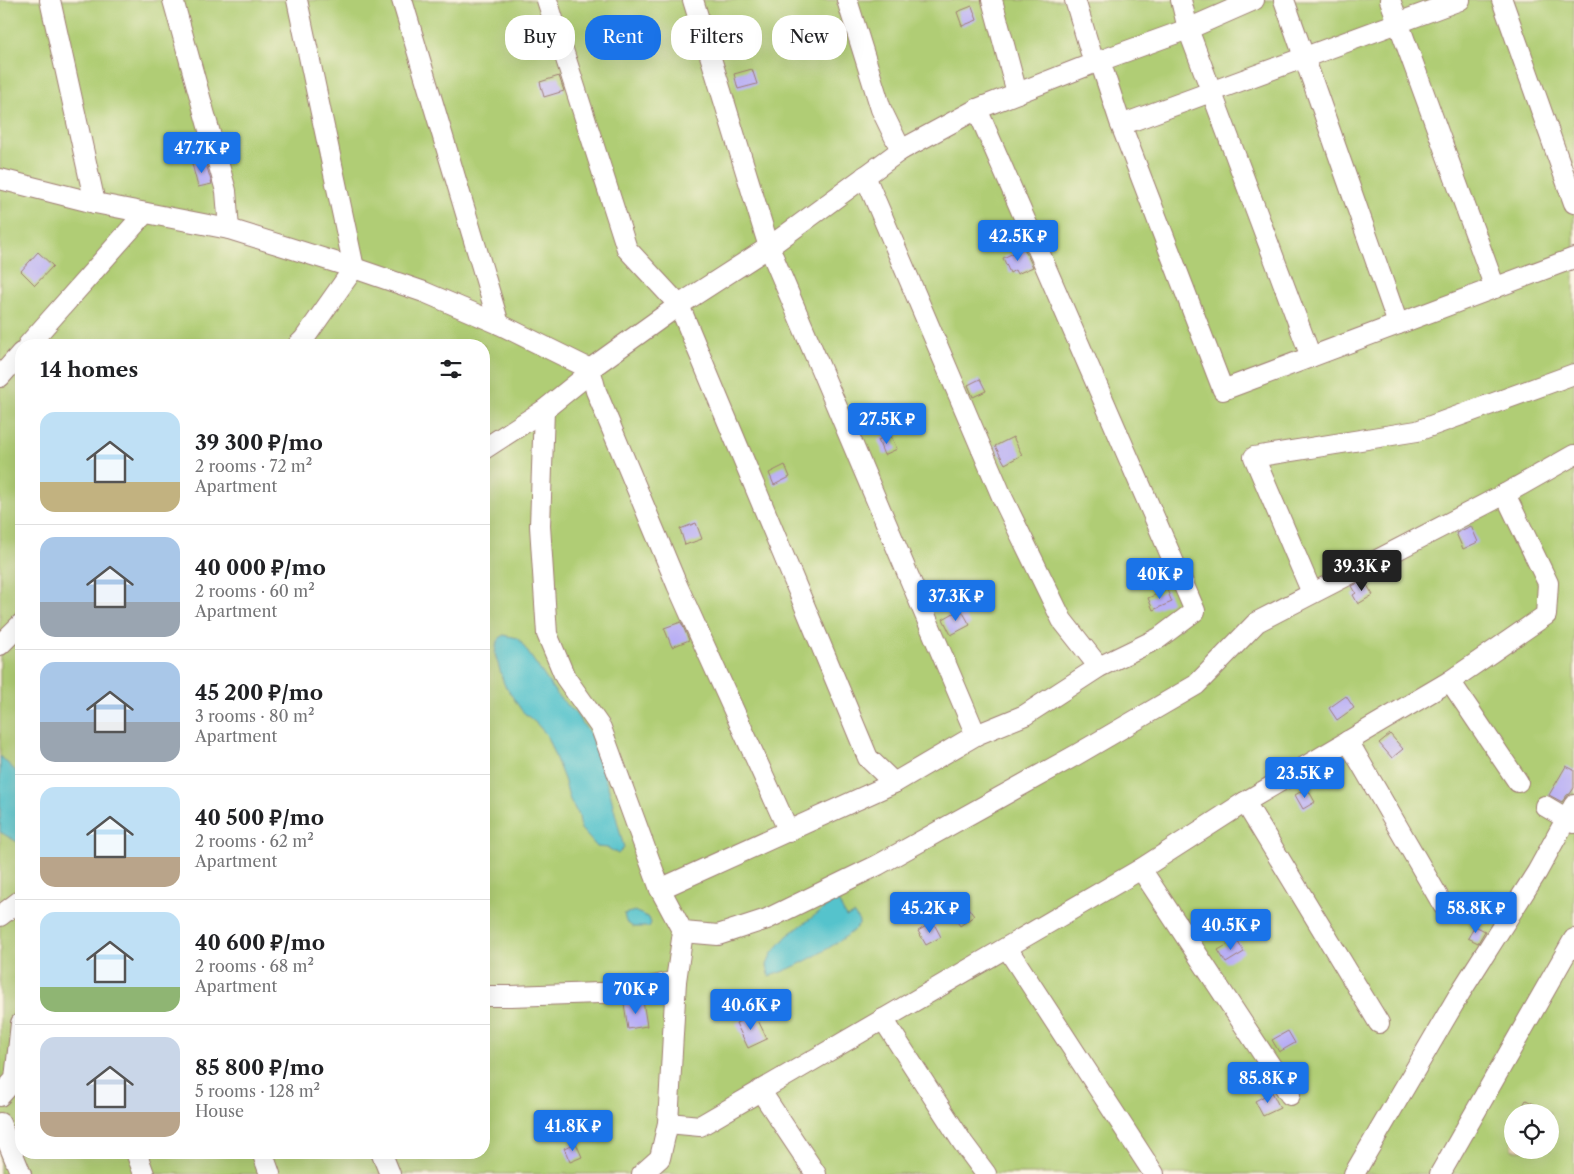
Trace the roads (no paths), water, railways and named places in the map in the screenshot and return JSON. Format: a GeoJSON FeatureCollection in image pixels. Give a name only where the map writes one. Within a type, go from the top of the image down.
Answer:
{"type":"FeatureCollection","features":[{"type":"Feature","properties":{"kind":"street"},"geometry":{"type":"LineString","coordinates":[[50,0],[95,203]]}},
{"type":"Feature","properties":{"kind":"street"},"geometry":{"type":"LineString","coordinates":[[173,0],[226,191],[230,229]]}},
{"type":"Feature","properties":{"kind":"street"},"geometry":{"type":"LineString","coordinates":[[297,0],[354,268],[304,339]]}},
{"type":"Feature","properties":{"kind":"street"},"geometry":{"type":"LineString","coordinates":[[402,0],[499,324]]}},
{"type":"Feature","properties":{"kind":"street"},"geometry":{"type":"LineString","coordinates":[[547,0],[627,249],[679,306],[868,758],[894,783]]}},
{"type":"Feature","properties":{"kind":"street"},"geometry":{"type":"LineString","coordinates":[[693,0],[769,247],[976,735]]}},
{"type":"Feature","properties":{"kind":"street"},"geometry":{"type":"LineString","coordinates":[[847,0],[881,109],[901,150]]}},
{"type":"Feature","properties":{"kind":"street"},"geometry":{"type":"LineString","coordinates":[[992,0],[1017,94]]}},
{"type":"Feature","properties":{"kind":"street"},"geometry":{"type":"LineString","coordinates":[[1075,0],[1223,390],[1574,258]]}},
{"type":"Feature","properties":{"kind":"street"},"geometry":{"type":"LineString","coordinates":[[1182,0],[1188,29],[1311,357]]}},
{"type":"Feature","properties":{"kind":"street"},"geometry":{"type":"LineString","coordinates":[[490,445],[544,410],[590,371],[679,306],[769,247],[901,150],[977,109],[1188,29],[1254,0]]}},
{"type":"Feature","properties":{"kind":"street"},"geometry":{"type":"LineString","coordinates":[[1284,0],[1398,324]]}},
{"type":"Feature","properties":{"kind":"street"},"geometry":{"type":"LineString","coordinates":[[1390,0],[1495,288]]}},
{"type":"Feature","properties":{"kind":"street"},"geometry":{"type":"LineString","coordinates":[[1121,125],[1460,0]]}},
{"type":"Feature","properties":{"kind":"street"},"geometry":{"type":"LineString","coordinates":[[1502,0],[1574,203]]}},
{"type":"Feature","properties":{"kind":"street"},"geometry":{"type":"LineString","coordinates":[[660,889],[894,783],[976,735],[1025,715],[1099,666],[1159,638],[1195,611],[977,109]]}},
{"type":"Feature","properties":{"kind":"street"},"geometry":{"type":"LineString","coordinates":[[865,176],[1003,500],[1062,620],[1099,666]]}},
{"type":"Feature","properties":{"kind":"street"},"geometry":{"type":"LineString","coordinates":[[0,179],[95,203],[230,229],[354,268],[424,292],[499,324],[590,371],[596,391],[677,585],[789,832]]}},
{"type":"Feature","properties":{"kind":"street"},"geometry":{"type":"LineString","coordinates":[[33,339],[144,213]]}},
{"type":"Feature","properties":{"kind":"street"},"geometry":{"type":"LineString","coordinates":[[0,377],[15,360]]}},
{"type":"Feature","properties":{"kind":"street"},"geometry":{"type":"LineString","coordinates":[[1312,593],[1254,457],[1417,431],[1574,374]]}},
{"type":"Feature","properties":{"kind":"street"},"geometry":{"type":"LineString","coordinates":[[544,410],[540,526],[547,634],[564,677],[601,728],[660,889],[683,932],[676,981],[668,1123],[661,1166],[642,1174]]}},
{"type":"Feature","properties":{"kind":"street"},"geometry":{"type":"LineString","coordinates":[[683,932],[718,935],[768,919],[878,865],[1076,755],[1196,685],[1258,622],[1505,494],[1574,455]]}},
{"type":"Feature","properties":{"kind":"street"},"geometry":{"type":"LineString","coordinates":[[668,1123],[700,1126],[1141,869],[1245,802],[1450,680],[1546,615],[1548,583],[1505,494]]}},
{"type":"Feature","properties":{"kind":"street"},"geometry":{"type":"LineString","coordinates":[[0,645],[15,630]]}},
{"type":"Feature","properties":{"kind":"street"},"geometry":{"type":"LineString","coordinates":[[1450,680],[1518,782]]}},
{"type":"Feature","properties":{"kind":"street"},"geometry":{"type":"LineString","coordinates":[[1348,741],[1443,905]]}},
{"type":"Feature","properties":{"kind":"street"},"geometry":{"type":"LineString","coordinates":[[1245,802],[1378,1024]]}},
{"type":"Feature","properties":{"kind":"street"},"geometry":{"type":"LineString","coordinates":[[1354,1174],[1460,993],[1572,815],[1545,806]]}},
{"type":"Feature","properties":{"kind":"street"},"geometry":{"type":"LineString","coordinates":[[1141,869],[1290,1096]]}},
{"type":"Feature","properties":{"kind":"street"},"geometry":{"type":"LineString","coordinates":[[0,916],[15,905]]}},
{"type":"Feature","properties":{"kind":"street"},"geometry":{"type":"LineString","coordinates":[[1440,1174],[1574,939]]}},
{"type":"Feature","properties":{"kind":"street"},"geometry":{"type":"LineString","coordinates":[[1006,948],[1154,1174]]}},
{"type":"Feature","properties":{"kind":"street"},"geometry":{"type":"LineString","coordinates":[[490,996],[629,992],[676,981]]}},
{"type":"Feature","properties":{"kind":"street"},"geometry":{"type":"LineString","coordinates":[[883,1019],[963,1143],[986,1174]]}},
{"type":"Feature","properties":{"kind":"street"},"geometry":{"type":"LineString","coordinates":[[0,1096],[15,1079]]}},
{"type":"Feature","properties":{"kind":"street"},"geometry":{"type":"LineString","coordinates":[[760,1090],[816,1174]]}},
{"type":"Feature","properties":{"kind":"street"},"geometry":{"type":"LineString","coordinates":[[0,1124],[21,1174]]}},
{"type":"Feature","properties":{"kind":"street"},"geometry":{"type":"LineString","coordinates":[[139,1159],[144,1174]]}},
{"type":"Feature","properties":{"kind":"street"},"geometry":{"type":"LineString","coordinates":[[265,1159],[270,1174]]}},
{"type":"Feature","properties":{"kind":"street"},"geometry":{"type":"LineString","coordinates":[[384,1159],[390,1174]]}},
{"type":"Feature","properties":{"kind":"water"},"geometry":{"type":"Polygon","coordinates":[[[503,635],[518,638],[558,696],[575,713],[590,734],[610,793],[624,848],[618,854],[608,848],[597,847],[581,829],[579,816],[570,800],[564,779],[546,734],[522,711],[504,684],[495,654],[497,641],[503,635]]]}},
{"type":"Feature","properties":{"kind":"water"},"geometry":{"type":"Polygon","coordinates":[[[0,756],[15,770],[15,841],[0,832],[0,756]]]}},
{"type":"Feature","properties":{"kind":"water"},"geometry":{"type":"Polygon","coordinates":[[[837,899],[846,917],[854,914],[859,925],[852,932],[817,955],[769,976],[767,965],[772,953],[787,936],[837,899]]]}},
{"type":"Feature","properties":{"kind":"water"},"geometry":{"type":"Polygon","coordinates":[[[635,911],[649,918],[651,923],[649,927],[633,927],[626,922],[624,914],[635,911]]]}}]}
